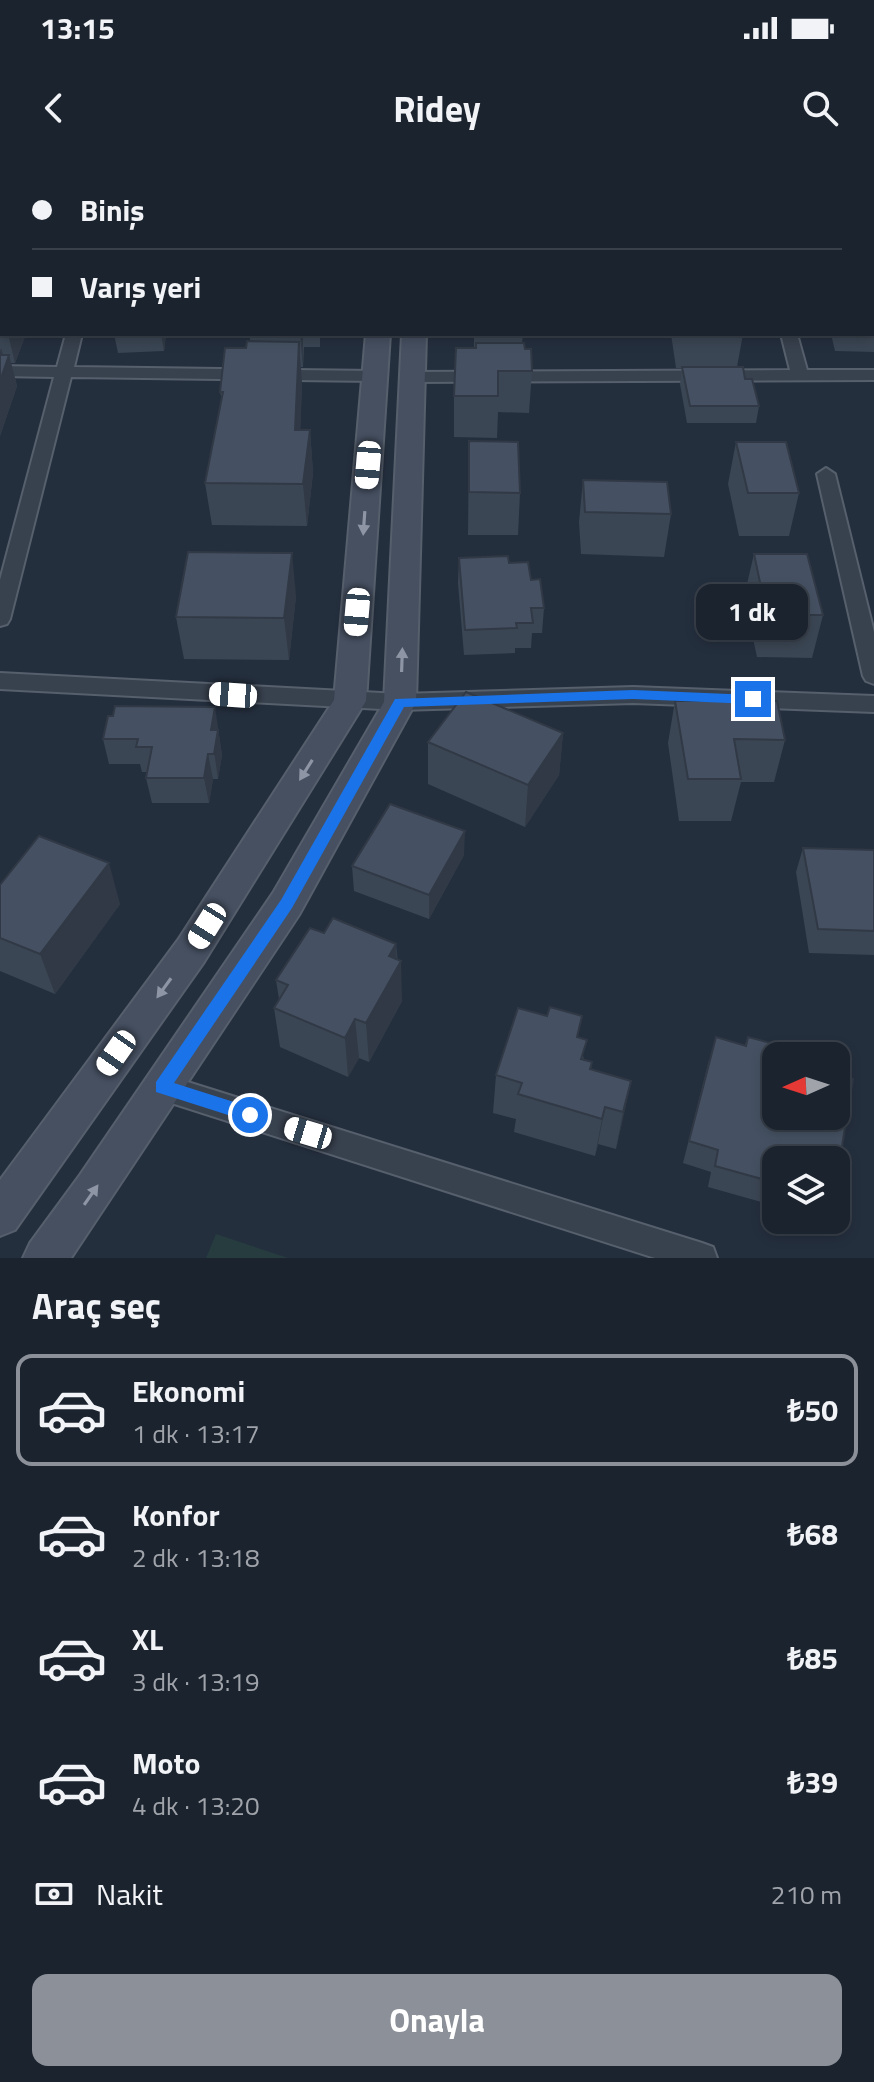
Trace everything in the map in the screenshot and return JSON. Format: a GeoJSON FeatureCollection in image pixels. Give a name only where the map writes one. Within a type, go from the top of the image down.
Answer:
{"type":"FeatureCollection","features":[{"type":"Feature","properties":{"kind":"main road"},"geometry":{"type":"LineString","coordinates":[[0,1215],[191,951],[350,701],[378,336]]}},
{"type":"Feature","properties":{"kind":"main road"},"geometry":{"type":"LineString","coordinates":[[45,1258],[286,904],[400,702],[414,336]]}},
{"type":"Feature","properties":{"kind":"street"},"geometry":{"type":"LineString","coordinates":[[0,619],[74,336]]}},
{"type":"Feature","properties":{"kind":"street"},"geometry":{"type":"LineString","coordinates":[[790,336],[799,374]]}},
{"type":"Feature","properties":{"kind":"street"},"geometry":{"type":"LineString","coordinates":[[0,371],[375,376]]}},
{"type":"Feature","properties":{"kind":"street"},"geometry":{"type":"LineString","coordinates":[[413,377],[874,375]]}},
{"type":"Feature","properties":{"kind":"street"},"geometry":{"type":"LineString","coordinates":[[826,474],[874,676]]}},
{"type":"Feature","properties":{"kind":"street"},"geometry":{"type":"LineString","coordinates":[[0,681],[350,701],[633,695],[874,704]]}},
{"type":"Feature","properties":{"kind":"street"},"geometry":{"type":"LineString","coordinates":[[162,1087],[702,1258]]}},
{"type":"Feature","properties":{"kind":"green space"},"geometry":{"type":"Polygon","coordinates":[[[216,1234],[288,1258],[206,1258],[216,1234]]]}},
{"type":"Feature","properties":{"kind":"building"},"geometry":{"type":"Polygon","coordinates":[[[247,341],[299,342],[295,430],[310,430],[303,484],[205,483],[223,392],[220,392],[225,348],[246,348],[247,341]]]}},
{"type":"Feature","properties":{"kind":"building"},"geometry":{"type":"Polygon","coordinates":[[[476,343],[524,343],[525,349],[531,349],[532,371],[498,371],[498,396],[454,396],[456,348],[476,348],[476,343]]]}},
{"type":"Feature","properties":{"kind":"building"},"geometry":{"type":"Polygon","coordinates":[[[0,355],[9,355],[0,381],[0,355]]]}},
{"type":"Feature","properties":{"kind":"building"},"geometry":{"type":"Polygon","coordinates":[[[682,367],[743,367],[745,379],[752,379],[759,406],[690,406],[682,367]]]}},
{"type":"Feature","properties":{"kind":"building"},"geometry":{"type":"Polygon","coordinates":[[[469,441],[518,442],[520,493],[469,492],[469,441]]]}},
{"type":"Feature","properties":{"kind":"building"},"geometry":{"type":"Polygon","coordinates":[[[736,442],[786,442],[799,493],[748,493],[736,442]]]}},
{"type":"Feature","properties":{"kind":"building"},"geometry":{"type":"Polygon","coordinates":[[[583,480],[667,482],[671,514],[585,512],[583,480]]]}},
{"type":"Feature","properties":{"kind":"building"},"geometry":{"type":"Polygon","coordinates":[[[188,552],[292,553],[284,618],[176,617],[188,552]]]}},
{"type":"Feature","properties":{"kind":"building"},"geometry":{"type":"Polygon","coordinates":[[[754,554],[807,554],[823,615],[767,615],[754,554]]]}},
{"type":"Feature","properties":{"kind":"building"},"geometry":{"type":"Polygon","coordinates":[[[508,556],[509,563],[528,562],[531,580],[540,579],[544,608],[531,608],[533,623],[516,623],[517,628],[465,630],[459,558],[508,556]]]}},
{"type":"Feature","properties":{"kind":"building"},"geometry":{"type":"Polygon","coordinates":[[[466,692],[563,733],[528,785],[428,742],[466,692]]]}},
{"type":"Feature","properties":{"kind":"building"},"geometry":{"type":"Polygon","coordinates":[[[675,701],[777,701],[785,740],[734,739],[741,779],[688,779],[675,701]]]}},
{"type":"Feature","properties":{"kind":"building"},"geometry":{"type":"Polygon","coordinates":[[[115,706],[215,707],[211,730],[218,730],[214,754],[208,754],[204,778],[146,778],[152,747],[136,747],[138,739],[103,739],[108,716],[113,716],[115,706]]]}},
{"type":"Feature","properties":{"kind":"building"},"geometry":{"type":"Polygon","coordinates":[[[390,804],[465,831],[429,895],[352,866],[390,804]]]}},
{"type":"Feature","properties":{"kind":"building"},"geometry":{"type":"Polygon","coordinates":[[[39,836],[109,863],[40,954],[0,938],[0,885],[39,836]]]}},
{"type":"Feature","properties":{"kind":"building"},"geometry":{"type":"Polygon","coordinates":[[[803,848],[874,850],[874,931],[818,929],[803,848]]]}},
{"type":"Feature","properties":{"kind":"building"},"geometry":{"type":"Polygon","coordinates":[[[333,918],[396,944],[389,956],[401,961],[366,1023],[355,1019],[345,1038],[274,1008],[288,985],[276,980],[310,928],[324,933],[333,918]]]}},
{"type":"Feature","properties":{"kind":"building"},"geometry":{"type":"Polygon","coordinates":[[[550,1007],[582,1016],[577,1037],[587,1040],[581,1059],[592,1062],[590,1069],[631,1081],[623,1112],[605,1107],[602,1119],[518,1094],[522,1083],[496,1075],[518,1008],[547,1016],[550,1007]]]}},
{"type":"Feature","properties":{"kind":"building"},"geometry":{"type":"Polygon","coordinates":[[[716,1037],[746,1046],[748,1037],[767,1042],[762,1042],[762,1130],[845,1130],[842,1146],[762,1146],[762,1179],[715,1166],[718,1150],[689,1141],[716,1037]]]}},
{"type":"Feature","properties":{"kind":"route"},"geometry":{"type":"LineString","coordinates":[[250,1115],[162,1087],[286,904],[400,702],[633,695],[753,699]]}}]}
